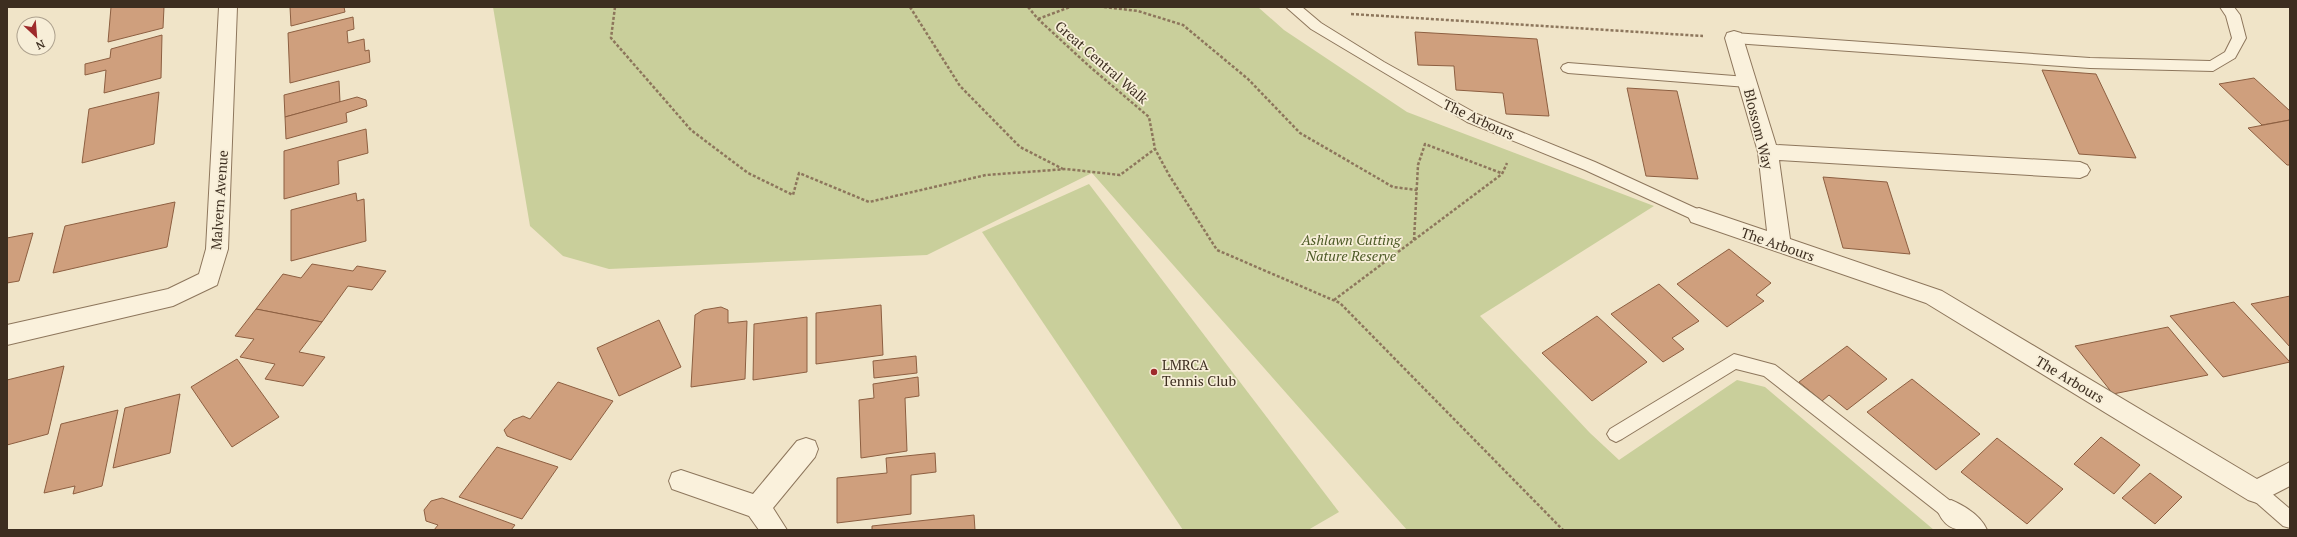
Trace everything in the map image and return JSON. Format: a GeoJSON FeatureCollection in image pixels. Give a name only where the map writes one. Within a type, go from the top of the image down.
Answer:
{"type":"FeatureCollection","features":[{"type":"Feature","properties":{"kind":"street","name":"Malvern Avenue"},"geometry":{"type":"LineString","coordinates":[[7,335],[173,297],[209,279],[217,249],[228,7]]}},
{"type":"Feature","properties":{"kind":"street","name":"Blossom Way"},"geometry":{"type":"LineString","coordinates":[[1734,38],[1768,152],[1780,245]]}},
{"type":"Feature","properties":{"kind":"street"},"geometry":{"type":"LineString","coordinates":[[1768,152],[2080,170]]}},
{"type":"Feature","properties":{"kind":"street","name":"The Arbours"},"geometry":{"type":"LineString","coordinates":[[1699,216],[1934,297],[2257,492]]}},
{"type":"Feature","properties":{"kind":"street"},"geometry":{"type":"LineString","coordinates":[[758,507],[806,449]]}},
{"type":"Feature","properties":{"kind":"street"},"geometry":{"type":"LineString","coordinates":[[2257,492],[2290,473]]}},
{"type":"Feature","properties":{"kind":"street"},"geometry":{"type":"LineString","coordinates":[[681,481],[758,507],[774,530]]}},
{"type":"Feature","properties":{"kind":"street"},"geometry":{"type":"LineString","coordinates":[[1951,512],[1974,530]]}},
{"type":"Feature","properties":{"kind":"lane"},"geometry":{"type":"LineString","coordinates":[[1734,38],[2090,63],[2213,66],[2230,55],[2239,38],[2234,15],[2227,7]]}},
{"type":"Feature","properties":{"kind":"lane","name":"The Arbours"},"geometry":{"type":"LineString","coordinates":[[1295,9],[1323,30],[1412,84],[1472,118],[1590,166],[1699,216]]}},
{"type":"Feature","properties":{"kind":"lane"},"geometry":{"type":"LineString","coordinates":[[1568,68],[1747,82]]}},
{"type":"Feature","properties":{"kind":"lane"},"geometry":{"type":"LineString","coordinates":[[1616,434],[1734,361],[1769,370],[1951,512]]}},
{"type":"Feature","properties":{"kind":"lane"},"geometry":{"type":"LineString","coordinates":[[2257,492],[2290,520]]}},
{"type":"Feature","properties":{"kind":"path"},"geometry":{"type":"LineString","coordinates":[[615,7],[611,38],[690,130],[748,172],[793,195],[799,173],[869,202],[986,175],[1063,169],[1120,175],[1156,149]]}},
{"type":"Feature","properties":{"kind":"path"},"geometry":{"type":"LineString","coordinates":[[910,7],[960,86],[1020,147],[1063,169]]}},
{"type":"Feature","properties":{"kind":"path","name":"Great Central Walk"},"geometry":{"type":"LineString","coordinates":[[1028,7],[1038,19],[1149,117],[1156,149],[1169,175],[1217,250],[1340,303],[1563,530]]}},
{"type":"Feature","properties":{"kind":"path"},"geometry":{"type":"LineString","coordinates":[[1038,19],[1070,7]]}},
{"type":"Feature","properties":{"kind":"path"},"geometry":{"type":"LineString","coordinates":[[1104,7],[1138,11],[1183,25],[1248,79],[1300,133],[1393,187],[1417,190]]}},
{"type":"Feature","properties":{"kind":"path"},"geometry":{"type":"LineString","coordinates":[[1295,9],[1734,38]]}},
{"type":"Feature","properties":{"kind":"path"},"geometry":{"type":"LineString","coordinates":[[1334,300],[1502,174],[1522,139]]}},
{"type":"Feature","properties":{"kind":"path"},"geometry":{"type":"LineString","coordinates":[[1414,240],[1418,165],[1425,144],[1502,174]]}},
{"type":"Feature","properties":{"kind":"green space","name":"Ashlawn Cutting Nature Reserve"},"geometry":{"type":"Polygon","coordinates":[[[493,7],[1258,7],[1284,30],[1407,112],[1654,206],[1480,316],[1590,433],[1619,460],[1737,380],[1765,387],[1934,530],[1407,530],[1092,173],[927,255],[609,269],[563,256],[530,226],[493,7]]]}},
{"type":"Feature","properties":{"kind":"green space","name":"LMRCA Tennis Club"},"geometry":{"type":"Polygon","coordinates":[[[1089,184],[1339,512],[1308,530],[1183,530],[982,232],[1089,184]]]}},
{"type":"Feature","properties":{"kind":"building"},"geometry":{"type":"Polygon","coordinates":[[[111,7],[164,7],[163,28],[108,42],[111,7]]]}},
{"type":"Feature","properties":{"kind":"building"},"geometry":{"type":"Polygon","coordinates":[[[290,7],[344,7],[345,12],[291,26],[290,7]]]}},
{"type":"Feature","properties":{"kind":"building"},"geometry":{"type":"Polygon","coordinates":[[[353,17],[354,29],[347,31],[348,43],[364,39],[365,51],[369,50],[370,62],[290,83],[288,33],[353,17]]]}},
{"type":"Feature","properties":{"kind":"building"},"geometry":{"type":"Polygon","coordinates":[[[1415,32],[1537,39],[1549,116],[1506,114],[1503,93],[1456,90],[1454,66],[1418,65],[1415,32]]]}},
{"type":"Feature","properties":{"kind":"building"},"geometry":{"type":"Polygon","coordinates":[[[162,35],[161,78],[104,93],[106,70],[85,75],[85,64],[110,58],[111,49],[162,35]]]}},
{"type":"Feature","properties":{"kind":"building"},"geometry":{"type":"Polygon","coordinates":[[[2042,70],[2096,74],[2136,158],[2079,154],[2042,70]]]}},
{"type":"Feature","properties":{"kind":"building"},"geometry":{"type":"Polygon","coordinates":[[[2254,78],[2290,111],[2290,120],[2262,125],[2219,84],[2254,78]]]}},
{"type":"Feature","properties":{"kind":"building"},"geometry":{"type":"Polygon","coordinates":[[[339,81],[340,102],[285,117],[284,95],[339,81]]]}},
{"type":"Feature","properties":{"kind":"building"},"geometry":{"type":"Polygon","coordinates":[[[1627,88],[1677,91],[1698,179],[1646,176],[1627,88]]]}},
{"type":"Feature","properties":{"kind":"building"},"geometry":{"type":"Polygon","coordinates":[[[159,92],[154,144],[82,163],[89,109],[159,92]]]}},
{"type":"Feature","properties":{"kind":"building"},"geometry":{"type":"Polygon","coordinates":[[[357,97],[366,100],[367,106],[346,113],[347,122],[286,139],[285,117],[357,97]]]}},
{"type":"Feature","properties":{"kind":"building"},"geometry":{"type":"Polygon","coordinates":[[[2290,120],[2290,165],[2287,165],[2248,128],[2290,120]]]}},
{"type":"Feature","properties":{"kind":"building"},"geometry":{"type":"Polygon","coordinates":[[[366,129],[368,153],[338,161],[339,184],[284,199],[284,151],[366,129]]]}},
{"type":"Feature","properties":{"kind":"building"},"geometry":{"type":"Polygon","coordinates":[[[1823,177],[1887,182],[1910,254],[1843,248],[1823,177]]]}},
{"type":"Feature","properties":{"kind":"building"},"geometry":{"type":"Polygon","coordinates":[[[356,193],[357,201],[364,199],[366,241],[291,261],[291,210],[356,193]]]}},
{"type":"Feature","properties":{"kind":"building"},"geometry":{"type":"Polygon","coordinates":[[[175,202],[167,247],[53,273],[65,226],[175,202]]]}},
{"type":"Feature","properties":{"kind":"building"},"geometry":{"type":"Polygon","coordinates":[[[33,233],[19,281],[7,283],[7,238],[33,233]]]}},
{"type":"Feature","properties":{"kind":"building"},"geometry":{"type":"Polygon","coordinates":[[[1729,249],[1771,283],[1756,295],[1764,301],[1727,327],[1677,284],[1729,249]]]}},
{"type":"Feature","properties":{"kind":"building"},"geometry":{"type":"Polygon","coordinates":[[[312,264],[353,271],[357,266],[386,271],[372,290],[348,286],[322,322],[256,309],[283,274],[301,278],[312,264]]]}},
{"type":"Feature","properties":{"kind":"building"},"geometry":{"type":"Polygon","coordinates":[[[1659,284],[1699,321],[1672,338],[1684,349],[1663,362],[1611,314],[1659,284]]]}},
{"type":"Feature","properties":{"kind":"building"},"geometry":{"type":"Polygon","coordinates":[[[2290,296],[2290,347],[2251,304],[2290,296]]]}},
{"type":"Feature","properties":{"kind":"building"},"geometry":{"type":"Polygon","coordinates":[[[2234,302],[2290,362],[2223,377],[2170,316],[2234,302]]]}},
{"type":"Feature","properties":{"kind":"building"},"geometry":{"type":"Polygon","coordinates":[[[881,305],[883,355],[816,364],[816,313],[881,305]]]}},
{"type":"Feature","properties":{"kind":"building"},"geometry":{"type":"Polygon","coordinates":[[[721,307],[728,310],[728,323],[747,321],[745,379],[691,387],[695,315],[703,310],[721,307]]]}},
{"type":"Feature","properties":{"kind":"building"},"geometry":{"type":"Polygon","coordinates":[[[256,309],[322,322],[299,352],[325,357],[303,386],[265,379],[275,364],[240,357],[254,339],[235,336],[256,309]]]}},
{"type":"Feature","properties":{"kind":"building"},"geometry":{"type":"Polygon","coordinates":[[[1597,316],[1647,362],[1592,401],[1542,353],[1597,316]]]}},
{"type":"Feature","properties":{"kind":"building"},"geometry":{"type":"Polygon","coordinates":[[[807,317],[807,372],[753,380],[754,324],[807,317]]]}},
{"type":"Feature","properties":{"kind":"building"},"geometry":{"type":"Polygon","coordinates":[[[659,320],[681,367],[619,396],[597,348],[659,320]]]}},
{"type":"Feature","properties":{"kind":"building"},"geometry":{"type":"Polygon","coordinates":[[[2168,327],[2208,375],[2113,394],[2075,346],[2168,327]]]}},
{"type":"Feature","properties":{"kind":"building"},"geometry":{"type":"Polygon","coordinates":[[[1847,346],[1887,379],[1847,410],[1829,395],[1822,401],[1799,382],[1847,346]]]}},
{"type":"Feature","properties":{"kind":"building"},"geometry":{"type":"Polygon","coordinates":[[[916,356],[917,373],[874,378],[873,361],[916,356]]]}},
{"type":"Feature","properties":{"kind":"building"},"geometry":{"type":"Polygon","coordinates":[[[237,359],[279,417],[232,447],[191,387],[237,359]]]}},
{"type":"Feature","properties":{"kind":"building"},"geometry":{"type":"Polygon","coordinates":[[[64,366],[48,434],[7,445],[7,380],[64,366]]]}},
{"type":"Feature","properties":{"kind":"building"},"geometry":{"type":"Polygon","coordinates":[[[918,377],[919,396],[905,398],[907,451],[861,458],[859,400],[874,398],[873,384],[918,377]]]}},
{"type":"Feature","properties":{"kind":"building"},"geometry":{"type":"Polygon","coordinates":[[[1912,379],[1980,434],[1936,470],[1867,412],[1912,379]]]}},
{"type":"Feature","properties":{"kind":"building"},"geometry":{"type":"Polygon","coordinates":[[[558,382],[613,401],[571,460],[507,436],[504,430],[513,420],[523,416],[530,419],[558,382]]]}},
{"type":"Feature","properties":{"kind":"building"},"geometry":{"type":"Polygon","coordinates":[[[180,394],[170,453],[113,468],[125,408],[180,394]]]}},
{"type":"Feature","properties":{"kind":"building"},"geometry":{"type":"Polygon","coordinates":[[[118,410],[102,486],[73,494],[75,486],[44,493],[61,424],[118,410]]]}},
{"type":"Feature","properties":{"kind":"building"},"geometry":{"type":"Polygon","coordinates":[[[2101,437],[2140,465],[2114,494],[2074,464],[2101,437]]]}},
{"type":"Feature","properties":{"kind":"building"},"geometry":{"type":"Polygon","coordinates":[[[1997,438],[2063,489],[2027,524],[1961,472],[1997,438]]]}},
{"type":"Feature","properties":{"kind":"building"},"geometry":{"type":"Polygon","coordinates":[[[497,447],[558,467],[522,519],[459,497],[497,447]]]}},
{"type":"Feature","properties":{"kind":"building"},"geometry":{"type":"Polygon","coordinates":[[[935,453],[936,472],[911,475],[911,514],[837,523],[837,478],[887,473],[886,458],[935,453]]]}},
{"type":"Feature","properties":{"kind":"building"},"geometry":{"type":"Polygon","coordinates":[[[2150,473],[2182,497],[2155,524],[2122,498],[2150,473]]]}},
{"type":"Feature","properties":{"kind":"building"},"geometry":{"type":"Polygon","coordinates":[[[442,498],[515,525],[511,530],[434,530],[438,525],[426,521],[424,510],[431,501],[442,498]]]}},
{"type":"Feature","properties":{"kind":"building"},"geometry":{"type":"Polygon","coordinates":[[[974,515],[975,530],[872,530],[872,526],[974,515]]]}},
{"type":"Feature","properties":{"kind":"place","name":"LMRCA Tennis Club"},"geometry":{"type":"Point","coordinates":[1154,372]}}]}
